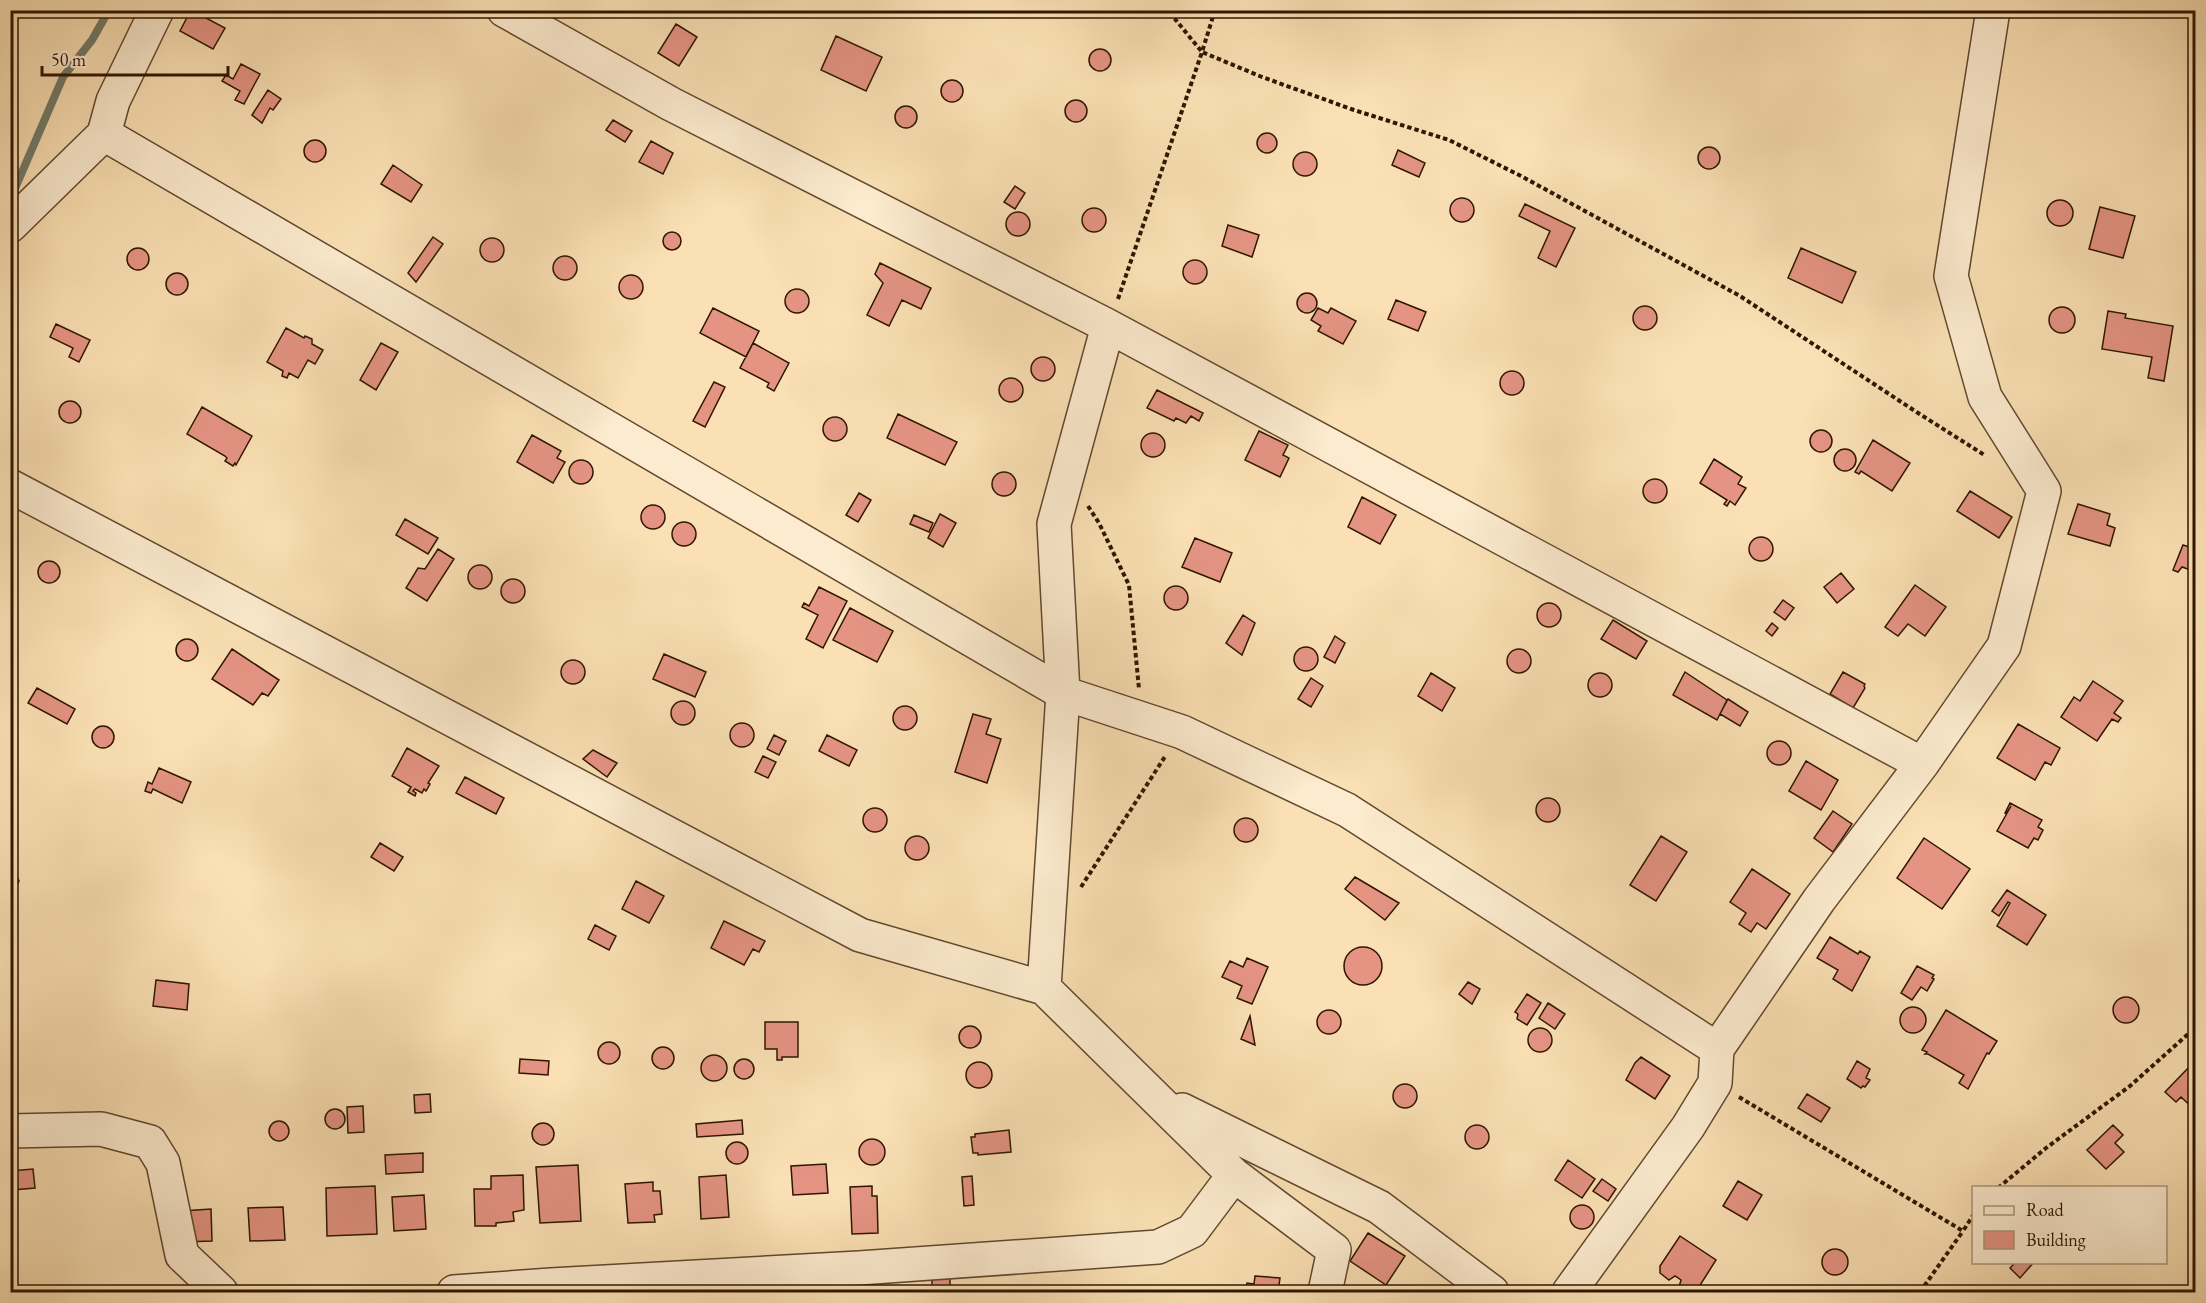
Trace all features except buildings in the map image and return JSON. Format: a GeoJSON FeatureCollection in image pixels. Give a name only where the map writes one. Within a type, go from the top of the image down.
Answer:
{"type":"FeatureCollection","features":[{"type":"Feature","properties":{"kind":"street"},"geometry":{"type":"LineString","coordinates":[[10,226],[104,134],[113,101],[158,10]]}},
{"type":"Feature","properties":{"kind":"street"},"geometry":{"type":"LineString","coordinates":[[504,10],[671,104],[1108,326],[1922,764]]}},
{"type":"Feature","properties":{"kind":"street"},"geometry":{"type":"LineString","coordinates":[[1569,1293],[1688,1127],[1715,1083],[1717,1049],[1819,900],[1922,764],[2004,646],[2044,491],[1985,397],[1951,276],[1993,10]]}},
{"type":"Feature","properties":{"kind":"street"},"geometry":{"type":"LineString","coordinates":[[104,134],[1063,693],[1182,732],[1347,810],[1717,1049]]}},
{"type":"Feature","properties":{"kind":"street"},"geometry":{"type":"LineString","coordinates":[[1044,988],[1063,693],[1054,524],[1108,326]]}},
{"type":"Feature","properties":{"kind":"street"},"geometry":{"type":"LineString","coordinates":[[10,486],[860,934],[1044,988],[1234,1175],[1334,1250],[1325,1293]]}},
{"type":"Feature","properties":{"kind":"street"},"geometry":{"type":"LineString","coordinates":[[1156,1098],[1379,1207],[1492,1293]]}},
{"type":"Feature","properties":{"kind":"street"},"geometry":{"type":"LineString","coordinates":[[10,1131],[101,1129],[150,1142],[164,1163],[182,1255],[221,1293]]}},
{"type":"Feature","properties":{"kind":"street"},"geometry":{"type":"LineString","coordinates":[[454,1293],[710,1284],[859,1268],[1158,1247],[1192,1231],[1234,1175]]}},
{"type":"Feature","properties":{"kind":"path"},"geometry":{"type":"LineString","coordinates":[[10,34],[15,10]]}},
{"type":"Feature","properties":{"kind":"path"},"geometry":{"type":"LineString","coordinates":[[1161,10],[1175,19],[1202,52],[1262,78],[1449,140],[1521,176],[1740,296],[1995,461]]}},
{"type":"Feature","properties":{"kind":"path"},"geometry":{"type":"LineString","coordinates":[[1108,326],[1215,10]]}},
{"type":"Feature","properties":{"kind":"path"},"geometry":{"type":"LineString","coordinates":[[1067,475],[1099,523],[1129,585],[1141,718]]}},
{"type":"Feature","properties":{"kind":"path"},"geometry":{"type":"LineString","coordinates":[[1079,889],[1182,732]]}},
{"type":"Feature","properties":{"kind":"path"},"geometry":{"type":"LineString","coordinates":[[2000,1186],[2046,1148],[2130,1086],[2196,1027]]}},
{"type":"Feature","properties":{"kind":"path"},"geometry":{"type":"LineString","coordinates":[[1715,1083],[1964,1231]]}},
{"type":"Feature","properties":{"kind":"path"},"geometry":{"type":"LineString","coordinates":[[1920,1293],[1972,1217]]}},
{"type":"Feature","properties":{"kind":"waterway"},"geometry":{"type":"LineString","coordinates":[[10,200],[63,77],[92,40],[109,10]]}}]}
